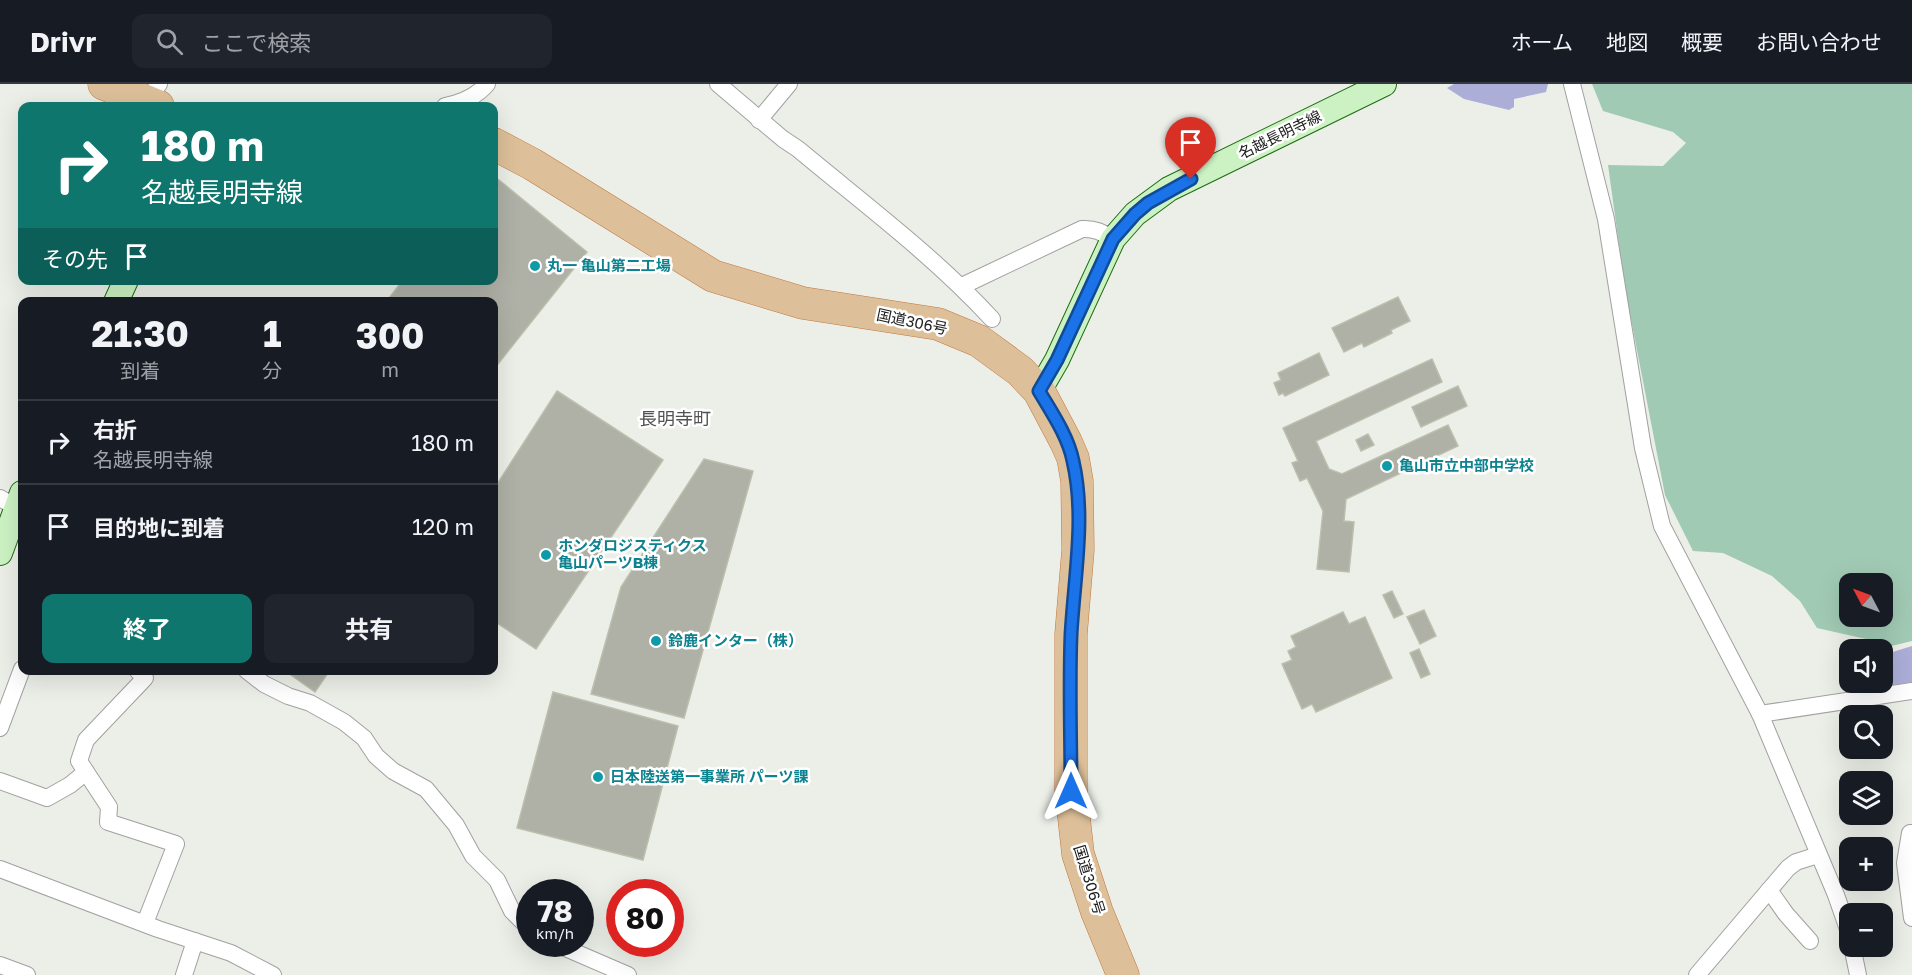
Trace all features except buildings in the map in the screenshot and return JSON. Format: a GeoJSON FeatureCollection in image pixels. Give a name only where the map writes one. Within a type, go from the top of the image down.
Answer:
{"type":"FeatureCollection","features":[{"type":"Feature","properties":{"kind":"highway"},"geometry":{"type":"LineString","coordinates":[[104,84],[151,100]]}},
{"type":"Feature","properties":{"kind":"highway","name":"国道306号"},"geometry":{"type":"LineString","coordinates":[[498,146],[532,164],[713,276],[802,303],[938,324],[979,341],[1020,371],[1039,391],[1073,458],[1077,481],[1078,550],[1071,634],[1071,791],[1078,854],[1097,912],[1123,975]]}},
{"type":"Feature","properties":{"kind":"main road","name":"名越長明寺線"},"geometry":{"type":"LineString","coordinates":[[1039,391],[1057,360],[1113,239],[1135,214],[1169,189],[1384,84]]}},
{"type":"Feature","properties":{"kind":"main road"},"geometry":{"type":"LineString","coordinates":[[0,553],[15,502]]}},
{"type":"Feature","properties":{"kind":"street"},"geometry":{"type":"LineString","coordinates":[[461,102],[480,93],[487,84]]}},
{"type":"Feature","properties":{"kind":"street"},"geometry":{"type":"LineString","coordinates":[[718,84],[962,286],[992,319]]}},
{"type":"Feature","properties":{"kind":"street"},"geometry":{"type":"LineString","coordinates":[[759,120],[789,84]]}},
{"type":"Feature","properties":{"kind":"street"},"geometry":{"type":"LineString","coordinates":[[1572,84],[1606,219],[1642,448],[1662,526],[1760,714],[1839,904]]}},
{"type":"Feature","properties":{"kind":"street"},"geometry":{"type":"LineString","coordinates":[[962,286],[1082,229],[1090,228],[1100,231],[1113,239]]}},
{"type":"Feature","properties":{"kind":"street"},"geometry":{"type":"LineString","coordinates":[[0,728],[5,701],[19,675]]}},
{"type":"Feature","properties":{"kind":"street"},"geometry":{"type":"LineString","coordinates":[[142,675],[145,678],[86,740],[79,761],[109,807],[108,822],[176,844],[145,923]]}},
{"type":"Feature","properties":{"kind":"street"},"geometry":{"type":"LineString","coordinates":[[252,675],[264,684],[288,696],[310,703],[344,722],[364,738],[376,756],[393,771],[426,789],[456,825],[469,850],[497,880],[516,915]]}},
{"type":"Feature","properties":{"kind":"street"},"geometry":{"type":"LineString","coordinates":[[1760,714],[1912,691]]}},
{"type":"Feature","properties":{"kind":"street"},"geometry":{"type":"LineString","coordinates":[[0,781],[47,798],[70,785],[86,772]]}},
{"type":"Feature","properties":{"kind":"street"},"geometry":{"type":"LineString","coordinates":[[1911,828],[1905,863],[1912,918]]}},
{"type":"Feature","properties":{"kind":"street"},"geometry":{"type":"LineString","coordinates":[[1697,975],[1788,868],[1796,862],[1818,855]]}},
{"type":"Feature","properties":{"kind":"street"},"geometry":{"type":"LineString","coordinates":[[0,869],[231,953],[248,969],[273,975]]}},
{"type":"Feature","properties":{"kind":"street"},"geometry":{"type":"LineString","coordinates":[[1769,890],[1810,941]]}},
{"type":"Feature","properties":{"kind":"street"},"geometry":{"type":"LineString","coordinates":[[184,975],[195,941]]}},
{"type":"Feature","properties":{"kind":"street"},"geometry":{"type":"LineString","coordinates":[[586,957],[628,975]]}},
{"type":"Feature","properties":{"kind":"street"},"geometry":{"type":"LineString","coordinates":[[1854,957],[1858,975]]}},
{"type":"Feature","properties":{"kind":"street"},"geometry":{"type":"LineString","coordinates":[[0,965],[27,975]]}},
{"type":"Feature","properties":{"kind":"green space"},"geometry":{"type":"Polygon","coordinates":[[[1592,84],[1912,84],[1912,641],[1893,646],[1893,639],[1866,639],[1817,628],[1800,601],[1772,576],[1723,553],[1693,551],[1665,495],[1625,288],[1608,165],[1663,166],[1686,143],[1673,132],[1603,111],[1592,84]]]}},
{"type":"Feature","properties":{"kind":"water"},"geometry":{"type":"Polygon","coordinates":[[[1454,84],[1548,84],[1546,92],[1514,99],[1514,107],[1509,110],[1464,99],[1447,88],[1454,84]]]}},
{"type":"Feature","properties":{"kind":"water"},"geometry":{"type":"Polygon","coordinates":[[[1912,646],[1912,682],[1893,685],[1893,652],[1912,646]]]}},
{"type":"Feature","properties":{"kind":"place","name":"丸一 亀山第二工場"},"geometry":{"type":"Point","coordinates":[535,266]}},
{"type":"Feature","properties":{"kind":"place","name":"亀山市立中部中学校"},"geometry":{"type":"Point","coordinates":[1387,466]}},
{"type":"Feature","properties":{"kind":"place","name":"ホンダロジスティクス 亀山パーツB棟"},"geometry":{"type":"Point","coordinates":[546,555]}},
{"type":"Feature","properties":{"kind":"place","name":"鈴鹿インター（株）"},"geometry":{"type":"Point","coordinates":[656,641]}},
{"type":"Feature","properties":{"kind":"place","name":"日本陸送第一事業所 パーツ課"},"geometry":{"type":"Point","coordinates":[598,777]}},
{"type":"Feature","properties":{"kind":"district","name":"長明寺町"},"geometry":{"type":"Point","coordinates":[675,419]}},
{"type":"Feature","properties":{"kind":"route"},"geometry":{"type":"LineString","coordinates":[[1071,791],[1071,634],[1078,550],[1077,481],[1073,458],[1058,423],[1039,391],[1057,360],[1113,239],[1148,203],[1169,189],[1191,179]]}}]}
